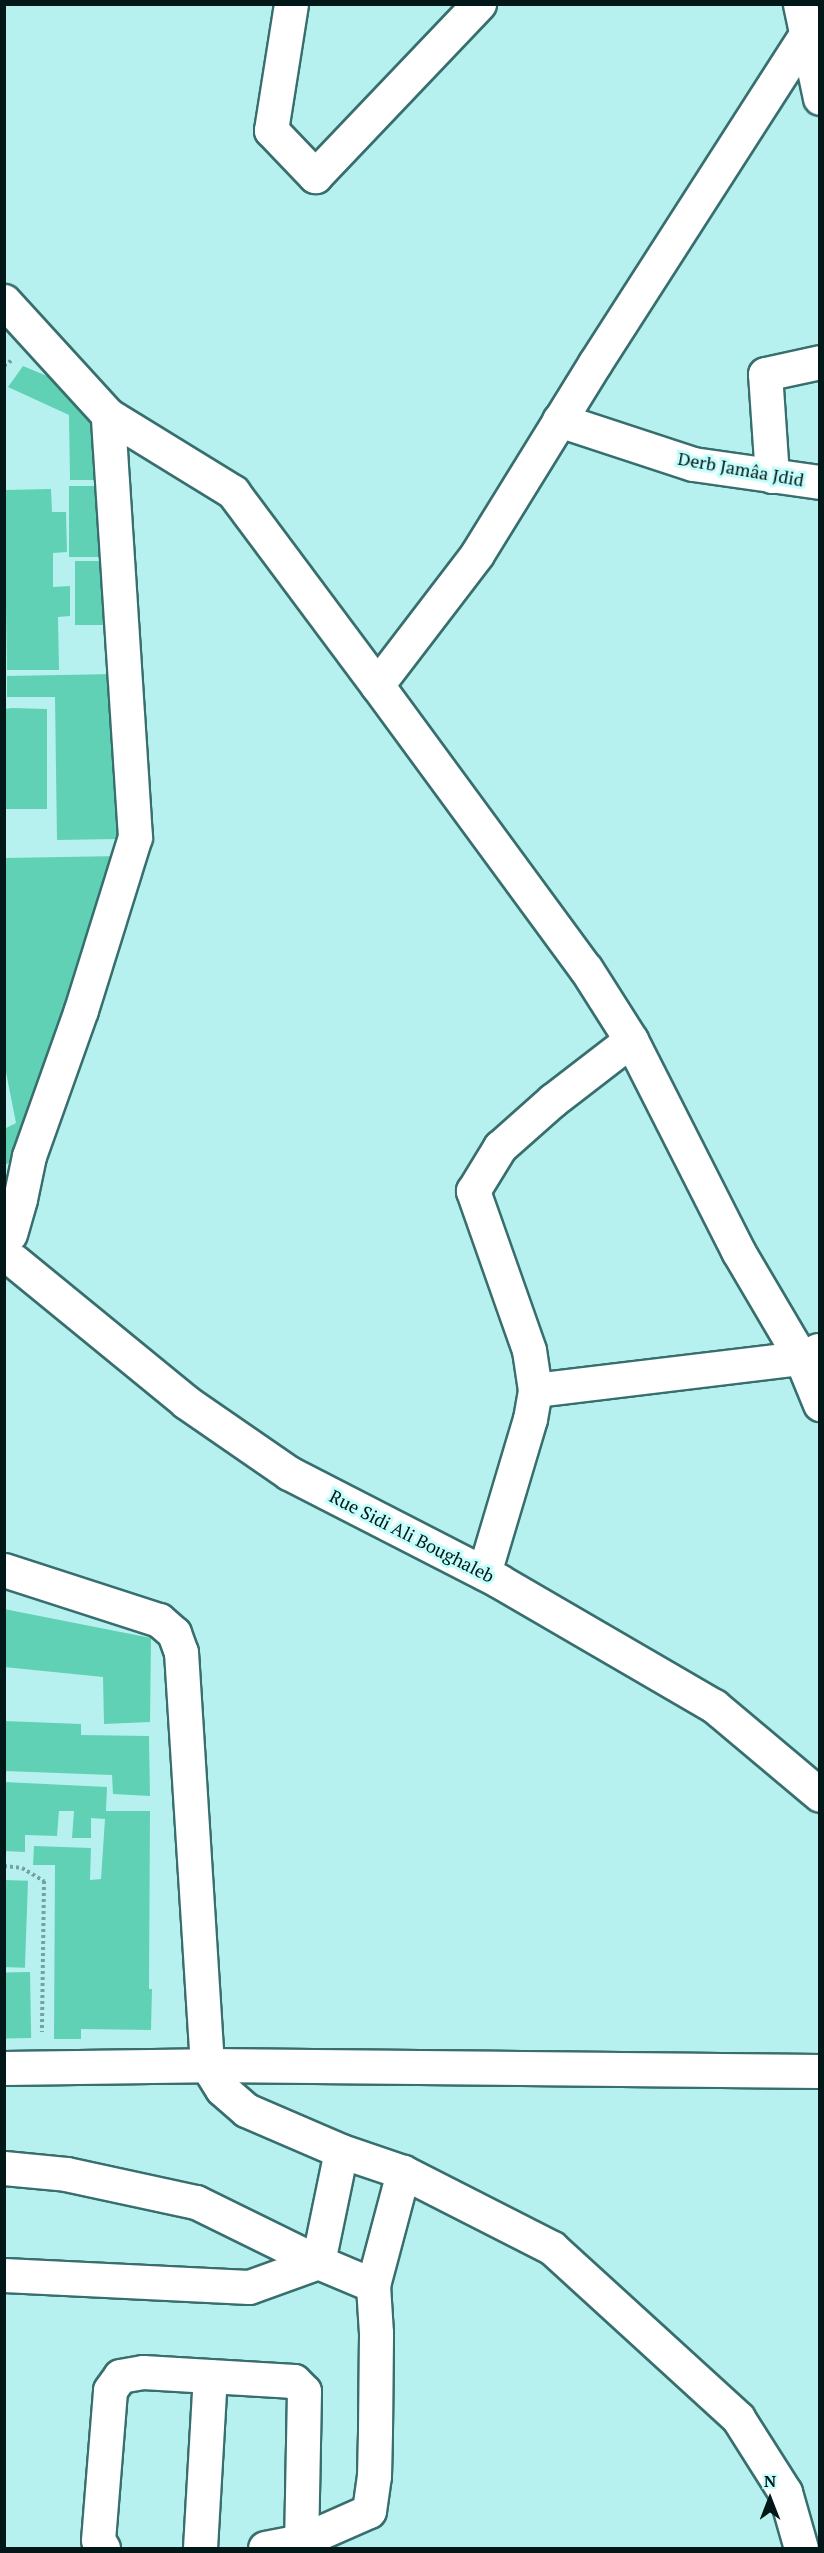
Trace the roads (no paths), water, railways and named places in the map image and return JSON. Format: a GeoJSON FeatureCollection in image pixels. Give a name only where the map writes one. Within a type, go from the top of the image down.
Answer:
{"type":"FeatureCollection","features":[{"type":"Feature","properties":{"kind":"street"},"geometry":{"type":"LineString","coordinates":[[291,4],[271,130],[315,176],[479,4]]}},
{"type":"Feature","properties":{"kind":"street"},"geometry":{"type":"LineString","coordinates":[[804,14],[819,98]]}},
{"type":"Feature","properties":{"kind":"street"},"geometry":{"type":"LineString","coordinates":[[377,685],[477,554],[804,14]]}},
{"type":"Feature","properties":{"kind":"street"},"geometry":{"type":"LineString","coordinates":[[4,301],[108,415],[233,492],[377,685],[586,969],[632,1040],[738,1251],[810,1354],[819,1404]]}},
{"type":"Feature","properties":{"kind":"street"},"geometry":{"type":"LineString","coordinates":[[772,476],[765,374],[819,362]]}},
{"type":"Feature","properties":{"kind":"street"},"geometry":{"type":"LineString","coordinates":[[8,1248],[28,1156],[81,1010],[135,837],[108,415]]}},
{"type":"Feature","properties":{"kind":"street","name":"Derb Jamâa Jdid"},"geometry":{"type":"LineString","coordinates":[[559,420],[693,464],[819,482]]}},
{"type":"Feature","properties":{"kind":"street"},"geometry":{"type":"LineString","coordinates":[[484,1573],[530,1419],[535,1390],[529,1350],[473,1191],[500,1147],[553,1100],[632,1040]]}},
{"type":"Feature","properties":{"kind":"street","name":"Rue Sidi Ali Boughaleb"},"geometry":{"type":"LineString","coordinates":[[8,1248],[186,1402],[289,1473],[484,1573],[714,1706],[819,1796]]}},
{"type":"Feature","properties":{"kind":"street"},"geometry":{"type":"LineString","coordinates":[[535,1390],[810,1354]]}},
{"type":"Feature","properties":{"kind":"street"},"geometry":{"type":"LineString","coordinates":[[4,1570],[159,1620],[174,1633],[181,1652],[207,2065],[222,2090],[246,2110],[341,2151],[403,2172],[552,2248],[738,2418],[785,2492],[801,2548]]}},
{"type":"Feature","properties":{"kind":"street"},"geometry":{"type":"LineString","coordinates":[[4,2068],[207,2065],[819,2071]]}},
{"type":"Feature","properties":{"kind":"street"},"geometry":{"type":"LineString","coordinates":[[318,2262],[341,2151]]}},
{"type":"Feature","properties":{"kind":"street"},"geometry":{"type":"LineString","coordinates":[[4,2168],[66,2174],[196,2202],[318,2262],[373,2285]]}},
{"type":"Feature","properties":{"kind":"street"},"geometry":{"type":"LineString","coordinates":[[264,2548],[301,2541],[369,2511],[374,2476],[375,2431],[376,2333],[373,2285],[403,2172]]}},
{"type":"Feature","properties":{"kind":"street"},"geometry":{"type":"LineString","coordinates":[[4,2275],[249,2287],[318,2262]]}},
{"type":"Feature","properties":{"kind":"street"},"geometry":{"type":"LineString","coordinates":[[103,2548],[98,2540],[110,2390],[120,2376],[143,2372],[294,2381],[304,2391],[301,2541]]}},
{"type":"Feature","properties":{"kind":"street"},"geometry":{"type":"LineString","coordinates":[[200,2548],[210,2376]]}}]}
